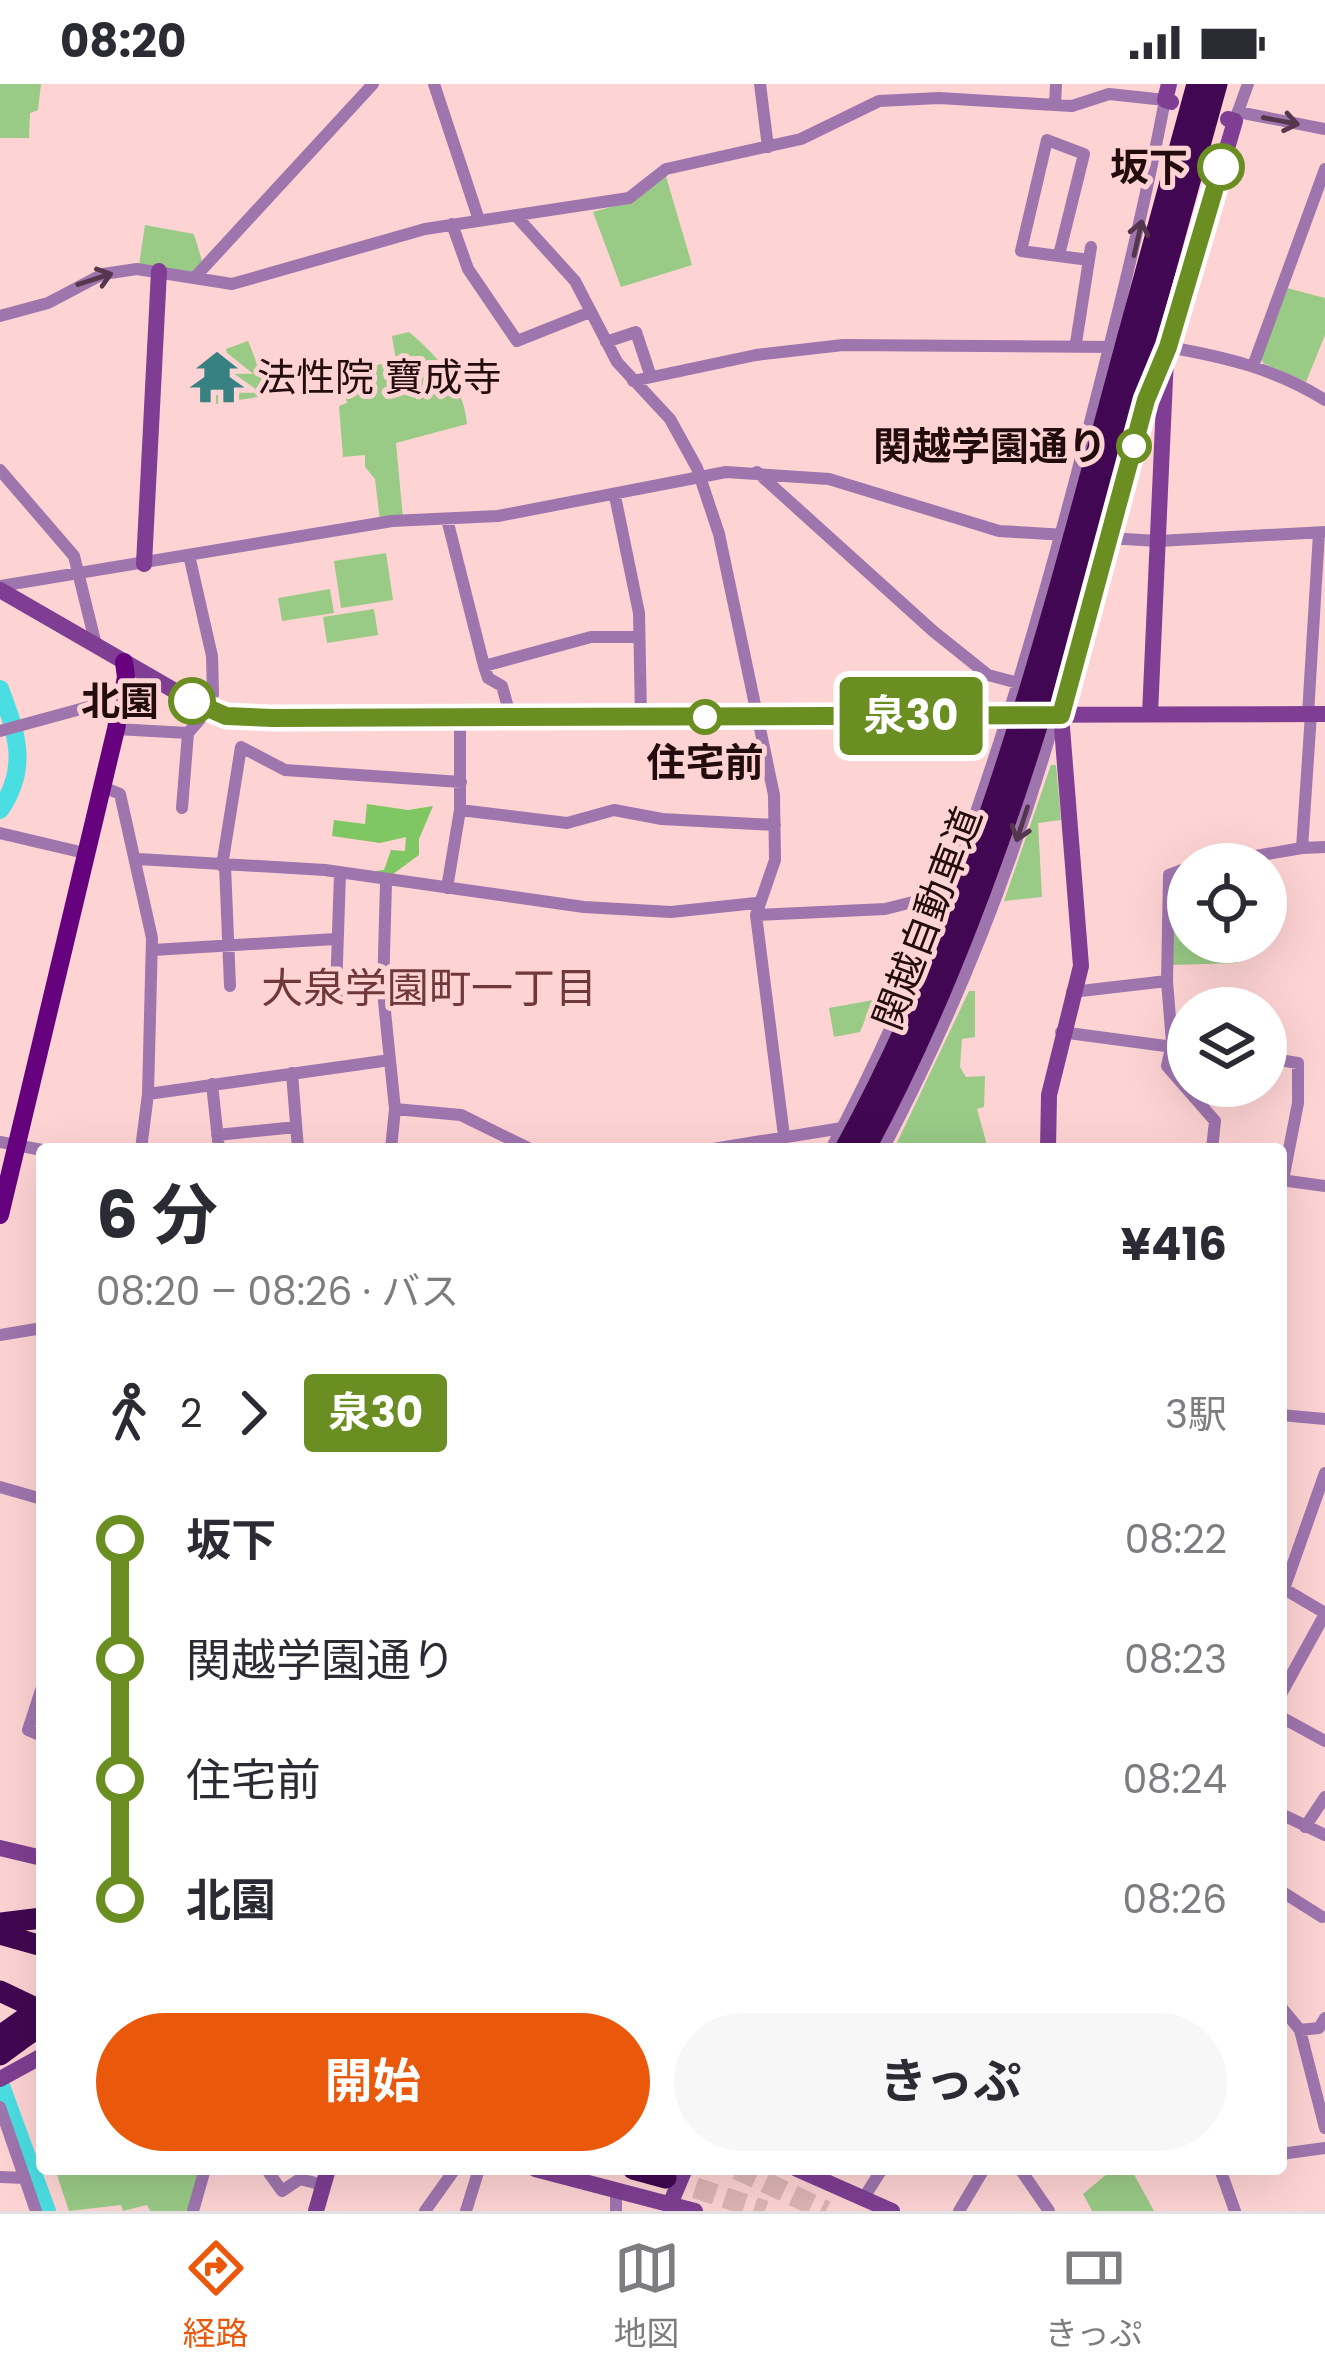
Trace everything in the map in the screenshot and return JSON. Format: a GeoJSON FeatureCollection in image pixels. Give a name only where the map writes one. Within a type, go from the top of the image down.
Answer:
{"type":"FeatureCollection","features":[{"type":"Feature","properties":{"kind":"highway","name":"関越自動車道"},"geometry":{"type":"LineString","coordinates":[[843,1138],[932,967],[987,820],[1143,345],[1197,84]]}},
{"type":"Feature","properties":{"kind":"highway","name":"関越自動車道"},"geometry":{"type":"LineString","coordinates":[[868,1143],[931,1015],[1003,829],[1071,613],[1217,84]]}},
{"type":"Feature","properties":{"kind":"highway"},"geometry":{"type":"LineString","coordinates":[[0,1923],[36,1919]]}},
{"type":"Feature","properties":{"kind":"highway"},"geometry":{"type":"LineString","coordinates":[[0,1934],[36,1944]]}},
{"type":"Feature","properties":{"kind":"highway"},"geometry":{"type":"LineString","coordinates":[[0,1991],[36,2006]]}},
{"type":"Feature","properties":{"kind":"highway"},"geometry":{"type":"LineString","coordinates":[[0,2024],[36,1999]]}},
{"type":"Feature","properties":{"kind":"highway"},"geometry":{"type":"LineString","coordinates":[[0,2036],[36,2012]]}},
{"type":"Feature","properties":{"kind":"highway"},"geometry":{"type":"LineString","coordinates":[[0,2024],[36,2039]]}},
{"type":"Feature","properties":{"kind":"highway"},"geometry":{"type":"LineString","coordinates":[[1,2070],[36,2032]]}},
{"type":"Feature","properties":{"kind":"main road"},"geometry":{"type":"LineString","coordinates":[[0,1215],[8,1143],[110,701],[124,662]]}},
{"type":"Feature","properties":{"kind":"main road"},"geometry":{"type":"LineString","coordinates":[[0,1168],[103,787],[124,662]]}},
{"type":"Feature","properties":{"kind":"street"},"geometry":{"type":"LineString","coordinates":[[196,276],[373,84]]}},
{"type":"Feature","properties":{"kind":"street"},"geometry":{"type":"LineString","coordinates":[[434,84],[478,220]]}},
{"type":"Feature","properties":{"kind":"street"},"geometry":{"type":"LineString","coordinates":[[760,84],[768,147]]}},
{"type":"Feature","properties":{"kind":"street"},"geometry":{"type":"LineString","coordinates":[[1012,84],[1012,102]]}},
{"type":"Feature","properties":{"kind":"street"},"geometry":{"type":"LineString","coordinates":[[1055,105],[1056,84]]}},
{"type":"Feature","properties":{"kind":"street"},"geometry":{"type":"LineString","coordinates":[[746,1143],[784,1136],[843,1138],[945,894],[1009,716],[1060,535],[1248,84]]}},
{"type":"Feature","properties":{"kind":"street"},"geometry":{"type":"LineString","coordinates":[[0,316],[43,305],[104,274],[159,271],[232,284],[452,224],[629,198],[666,169],[801,139],[879,101],[963,92],[1055,105],[1134,90],[1168,95],[1141,230],[1143,345],[1154,401],[1158,541],[1150,714]]}},
{"type":"Feature","properties":{"kind":"street"},"geometry":{"type":"LineString","coordinates":[[1234,118],[1325,129]]}},
{"type":"Feature","properties":{"kind":"street"},"geometry":{"type":"LineString","coordinates":[[1059,255],[1084,154],[1047,140],[1021,251],[1059,255],[1090,253],[1076,344]]}},
{"type":"Feature","properties":{"kind":"street"},"geometry":{"type":"LineString","coordinates":[[1253,365],[1325,169]]}},
{"type":"Feature","properties":{"kind":"street"},"geometry":{"type":"LineString","coordinates":[[517,218],[575,281],[606,343],[633,381],[670,419],[699,474],[738,608],[776,825],[775,860],[756,909],[784,1136]]}},
{"type":"Feature","properties":{"kind":"street"},"geometry":{"type":"LineString","coordinates":[[452,224],[468,269],[517,341],[590,312]]}},
{"type":"Feature","properties":{"kind":"street"},"geometry":{"type":"LineString","coordinates":[[144,564],[159,271]]}},
{"type":"Feature","properties":{"kind":"street"},"geometry":{"type":"LineString","coordinates":[[606,343],[636,332],[651,377]]}},
{"type":"Feature","properties":{"kind":"street"},"geometry":{"type":"LineString","coordinates":[[633,381],[756,355],[843,345],[1143,345],[1253,365],[1325,400]]}},
{"type":"Feature","properties":{"kind":"street"},"geometry":{"type":"LineString","coordinates":[[887,1143],[965,975],[1054,753],[1110,538],[1154,401]]}},
{"type":"Feature","properties":{"kind":"street"},"geometry":{"type":"LineString","coordinates":[[0,470],[65,542],[82,572],[96,645]]}},
{"type":"Feature","properties":{"kind":"street"},"geometry":{"type":"LineString","coordinates":[[757,472],[933,631],[988,674],[1018,683]]}},
{"type":"Feature","properties":{"kind":"street"},"geometry":{"type":"LineString","coordinates":[[0,588],[392,521],[448,519],[615,496],[699,474],[757,472],[829,478],[999,531],[1158,541],[1322,533],[1314,716],[1302,848]]}},
{"type":"Feature","properties":{"kind":"street"},"geometry":{"type":"LineString","coordinates":[[615,496],[639,637],[641,717]]}},
{"type":"Feature","properties":{"kind":"street"},"geometry":{"type":"LineString","coordinates":[[448,519],[484,666],[488,677],[502,686],[511,718]]}},
{"type":"Feature","properties":{"kind":"street"},"geometry":{"type":"LineString","coordinates":[[182,808],[188,733],[208,710],[212,656],[189,555]]}},
{"type":"Feature","properties":{"kind":"street"},"geometry":{"type":"LineString","coordinates":[[0,588],[208,710],[245,718],[1150,714],[1314,716],[1325,729]]}},
{"type":"Feature","properties":{"kind":"street"},"geometry":{"type":"LineString","coordinates":[[484,666],[591,637],[639,637]]}},
{"type":"Feature","properties":{"kind":"street"},"geometry":{"type":"LineString","coordinates":[[10,728],[110,701]]}},
{"type":"Feature","properties":{"kind":"street"},"geometry":{"type":"LineString","coordinates":[[230,986],[223,866],[245,718]]}},
{"type":"Feature","properties":{"kind":"street"},"geometry":{"type":"LineString","coordinates":[[448,888],[460,810],[460,718]]}},
{"type":"Feature","properties":{"kind":"street"},"geometry":{"type":"LineString","coordinates":[[116,730],[188,733]]}},
{"type":"Feature","properties":{"kind":"street"},"geometry":{"type":"LineString","coordinates":[[241,747],[285,770],[460,782]]}},
{"type":"Feature","properties":{"kind":"street"},"geometry":{"type":"LineString","coordinates":[[1048,1143],[1049,1095],[1081,966],[1054,753]]}},
{"type":"Feature","properties":{"kind":"street"},"geometry":{"type":"LineString","coordinates":[[103,787],[120,794],[138,859],[153,950],[142,1143]]}},
{"type":"Feature","properties":{"kind":"street"},"geometry":{"type":"LineString","coordinates":[[460,810],[567,823],[614,810],[662,819],[776,825]]}},
{"type":"Feature","properties":{"kind":"street"},"geometry":{"type":"LineString","coordinates":[[0,833],[76,850]]}},
{"type":"Feature","properties":{"kind":"street"},"geometry":{"type":"LineString","coordinates":[[1287,851],[1325,847]]}},
{"type":"Feature","properties":{"kind":"street"},"geometry":{"type":"LineString","coordinates":[[138,859],[340,874],[656,911],[885,910],[945,894]]}},
{"type":"Feature","properties":{"kind":"street"},"geometry":{"type":"LineString","coordinates":[[340,874],[335,939],[338,994],[383,992]]}},
{"type":"Feature","properties":{"kind":"street"},"geometry":{"type":"LineString","coordinates":[[386,882],[383,992],[394,1108],[391,1143]]}},
{"type":"Feature","properties":{"kind":"street"},"geometry":{"type":"LineString","coordinates":[[153,950],[335,939]]}},
{"type":"Feature","properties":{"kind":"street"},"geometry":{"type":"LineString","coordinates":[[921,957],[965,975]]}},
{"type":"Feature","properties":{"kind":"street"},"geometry":{"type":"LineString","coordinates":[[1167,963],[1167,987]]}},
{"type":"Feature","properties":{"kind":"street"},"geometry":{"type":"LineString","coordinates":[[1072,992],[1167,981]]}},
{"type":"Feature","properties":{"kind":"street"},"geometry":{"type":"LineString","coordinates":[[1061,1032],[1167,1046]]}},
{"type":"Feature","properties":{"kind":"street"},"geometry":{"type":"LineString","coordinates":[[148,1094],[390,1060]]}},
{"type":"Feature","properties":{"kind":"street"},"geometry":{"type":"LineString","coordinates":[[1287,1061],[1298,1063],[1298,1103],[1287,1156]]}},
{"type":"Feature","properties":{"kind":"street"},"geometry":{"type":"LineString","coordinates":[[292,1073],[297,1143]]}},
{"type":"Feature","properties":{"kind":"street"},"geometry":{"type":"LineString","coordinates":[[212,1084],[218,1142],[296,1127]]}},
{"type":"Feature","properties":{"kind":"street"},"geometry":{"type":"LineString","coordinates":[[1203,1107],[1215,1121],[1212,1143]]}},
{"type":"Feature","properties":{"kind":"street"},"geometry":{"type":"LineString","coordinates":[[394,1108],[461,1115],[518,1143]]}},
{"type":"Feature","properties":{"kind":"street"},"geometry":{"type":"LineString","coordinates":[[1287,1181],[1325,1186]]}},
{"type":"Feature","properties":{"kind":"street"},"geometry":{"type":"LineString","coordinates":[[0,1335],[36,1329]]}},
{"type":"Feature","properties":{"kind":"street"},"geometry":{"type":"LineString","coordinates":[[1287,1416],[1325,1419]]}},
{"type":"Feature","properties":{"kind":"street"},"geometry":{"type":"LineString","coordinates":[[1287,1575],[1324,1481]]}},
{"type":"Feature","properties":{"kind":"street"},"geometry":{"type":"LineString","coordinates":[[0,1487],[36,1497]]}},
{"type":"Feature","properties":{"kind":"street"},"geometry":{"type":"LineString","coordinates":[[1308,1522],[1325,1528]]}},
{"type":"Feature","properties":{"kind":"street"},"geometry":{"type":"LineString","coordinates":[[1287,1591],[1325,1614],[1287,1683]]}},
{"type":"Feature","properties":{"kind":"street"},"geometry":{"type":"LineString","coordinates":[[36,1705],[28,1730],[36,1733]]}},
{"type":"Feature","properties":{"kind":"street"},"geometry":{"type":"LineString","coordinates":[[1287,1720],[1325,1741]]}},
{"type":"Feature","properties":{"kind":"street"},"geometry":{"type":"LineString","coordinates":[[1305,1828],[1325,1797]]}},
{"type":"Feature","properties":{"kind":"street"},"geometry":{"type":"LineString","coordinates":[[1287,1818],[1325,1835]]}},
{"type":"Feature","properties":{"kind":"street"},"geometry":{"type":"LineString","coordinates":[[0,1848],[36,1857]]}},
{"type":"Feature","properties":{"kind":"street"},"geometry":{"type":"LineString","coordinates":[[1287,1895],[1322,1917]]}},
{"type":"Feature","properties":{"kind":"street"},"geometry":{"type":"LineString","coordinates":[[1287,2014],[1300,2030],[1318,2076],[1325,2128]]}},
{"type":"Feature","properties":{"kind":"street"},"geometry":{"type":"LineString","coordinates":[[1300,2030],[1319,2028],[1325,2018]]}},
{"type":"Feature","properties":{"kind":"street"},"geometry":{"type":"LineString","coordinates":[[1,2070],[36,2058]]}},
{"type":"Feature","properties":{"kind":"street"},"geometry":{"type":"LineString","coordinates":[[0,2107],[36,2211]]}},
{"type":"Feature","properties":{"kind":"street"},"geometry":{"type":"LineString","coordinates":[[1287,2153],[1325,2148]]}},
{"type":"Feature","properties":{"kind":"street"},"geometry":{"type":"LineString","coordinates":[[193,2211],[204,2175]]}},
{"type":"Feature","properties":{"kind":"street"},"geometry":{"type":"LineString","coordinates":[[270,2175],[282,2191],[300,2179],[325,2177],[316,2211]]}},
{"type":"Feature","properties":{"kind":"street"},"geometry":{"type":"LineString","coordinates":[[425,2211],[451,2175]]}},
{"type":"Feature","properties":{"kind":"street"},"geometry":{"type":"LineString","coordinates":[[466,2211],[477,2175]]}},
{"type":"Feature","properties":{"kind":"street"},"geometry":{"type":"LineString","coordinates":[[559,2175],[694,2211]]}},
{"type":"Feature","properties":{"kind":"street"},"geometry":{"type":"LineString","coordinates":[[671,2202],[675,2175]]}},
{"type":"Feature","properties":{"kind":"street"},"geometry":{"type":"LineString","coordinates":[[808,2175],[860,2205],[892,2211]]}},
{"type":"Feature","properties":{"kind":"street"},"geometry":{"type":"LineString","coordinates":[[860,2205],[878,2175]]}},
{"type":"Feature","properties":{"kind":"street"},"geometry":{"type":"LineString","coordinates":[[958,2211],[980,2175]]}},
{"type":"Feature","properties":{"kind":"street"},"geometry":{"type":"LineString","coordinates":[[1024,2175],[1048,2211]]}},
{"type":"Feature","properties":{"kind":"street"},"geometry":{"type":"LineString","coordinates":[[1222,2175],[1235,2211]]}},
{"type":"Feature","properties":{"kind":"street"},"geometry":{"type":"LineString","coordinates":[[0,2177],[25,2178]]}},
{"type":"Feature","properties":{"kind":"street"},"geometry":{"type":"LineString","coordinates":[[616,2189],[616,2211]]}},
{"type":"Feature","properties":{"kind":"green space"},"geometry":{"type":"Polygon","coordinates":[[[0,84],[41,84],[38,110],[30,113],[29,138],[0,138],[0,84]]]}},
{"type":"Feature","properties":{"kind":"green space"},"geometry":{"type":"Polygon","coordinates":[[[665,173],[692,265],[621,287],[593,212],[632,201],[665,173]]]}},
{"type":"Feature","properties":{"kind":"green space"},"geometry":{"type":"Polygon","coordinates":[[[145,225],[194,234],[202,261],[192,272],[139,265],[145,225]]]}},
{"type":"Feature","properties":{"kind":"green space"},"geometry":{"type":"Polygon","coordinates":[[[1287,288],[1325,298],[1325,335],[1306,382],[1263,363],[1261,357],[1287,288]]]}},
{"type":"Feature","properties":{"kind":"green space"},"geometry":{"type":"Polygon","coordinates":[[[409,332],[447,372],[461,397],[467,424],[396,443],[403,518],[380,520],[375,479],[365,467],[365,455],[343,457],[339,406],[347,403],[339,373],[396,361],[392,336],[409,332]]]}},
{"type":"Feature","properties":{"kind":"green space"},"geometry":{"type":"Polygon","coordinates":[[[248,341],[270,395],[215,404],[215,391],[233,386],[226,349],[248,341]]]}},
{"type":"Feature","properties":{"kind":"green space"},"geometry":{"type":"Polygon","coordinates":[[[386,553],[393,600],[341,608],[334,561],[386,553]]]}},
{"type":"Feature","properties":{"kind":"green space"},"geometry":{"type":"Polygon","coordinates":[[[330,589],[334,613],[282,621],[278,598],[330,589]]]}},
{"type":"Feature","properties":{"kind":"green space"},"geometry":{"type":"Polygon","coordinates":[[[374,609],[378,635],[327,643],[323,617],[374,609]]]}},
{"type":"Feature","properties":{"kind":"green space"},"geometry":{"type":"Polygon","coordinates":[[[1051,765],[1056,765],[1061,820],[1038,823],[1042,897],[1004,901],[1051,765]]]}},
{"type":"Feature","properties":{"kind":"green space"},"geometry":{"type":"Polygon","coordinates":[[[367,804],[408,810],[433,806],[419,839],[419,855],[389,877],[375,871],[384,870],[391,850],[405,851],[406,837],[380,843],[332,836],[334,820],[365,824],[367,804]]]}},
{"type":"Feature","properties":{"kind":"green space"},"geometry":{"type":"Polygon","coordinates":[[[969,991],[975,991],[975,1037],[962,1039],[960,1067],[966,1077],[985,1076],[984,1107],[977,1109],[986,1143],[897,1143],[969,991]]]}},
{"type":"Feature","properties":{"kind":"green space"},"geometry":{"type":"Polygon","coordinates":[[[873,1000],[860,1032],[834,1037],[829,1008],[873,1000]]]}},
{"type":"Feature","properties":{"kind":"green space"},"geometry":{"type":"Polygon","coordinates":[[[57,2175],[200,2175],[189,2211],[150,2211],[147,2205],[123,2211],[121,2205],[69,2211],[57,2175]]]}},
{"type":"Feature","properties":{"kind":"green space"},"geometry":{"type":"Polygon","coordinates":[[[1106,2175],[1134,2175],[1154,2211],[1092,2211],[1083,2194],[1106,2175]]]}},
{"type":"Feature","properties":{"kind":"waterway"},"geometry":{"type":"LineString","coordinates":[[0,689],[17,750],[15,780],[0,810]]}},
{"type":"Feature","properties":{"kind":"waterway"},"geometry":{"type":"LineString","coordinates":[[0,2083],[47,2211]]}},
{"type":"Feature","properties":{"kind":"tunnel"},"geometry":{"type":"LineString","coordinates":[[750,2175],[826,2211]]}},
{"type":"Feature","properties":{"kind":"tunnel"},"geometry":{"type":"LineString","coordinates":[[666,2178],[765,2211]]}},
{"type":"Feature","properties":{"kind":"bus line","name":"泉30"},"geometry":{"type":"LineString","coordinates":[[192,701],[226,716],[273,718],[1061,715],[1155,368],[1168,347],[1221,167]]}},
{"type":"Feature","properties":{"kind":"place","name":"坂下"},"geometry":{"type":"Point","coordinates":[1221,167]}},
{"type":"Feature","properties":{"kind":"place","name":"法性院 寶成寺"},"geometry":{"type":"Point","coordinates":[217,377]}},
{"type":"Feature","properties":{"kind":"place","name":"関越学園通り"},"geometry":{"type":"Point","coordinates":[1134,446]}},
{"type":"Feature","properties":{"kind":"place","name":"北園"},"geometry":{"type":"Point","coordinates":[192,701]}},
{"type":"Feature","properties":{"kind":"place","name":"住宅前"},"geometry":{"type":"Point","coordinates":[705,717]}},
{"type":"Feature","properties":{"kind":"district","name":"大泉学園町一丁目"},"geometry":{"type":"Point","coordinates":[429,988]}}]}
